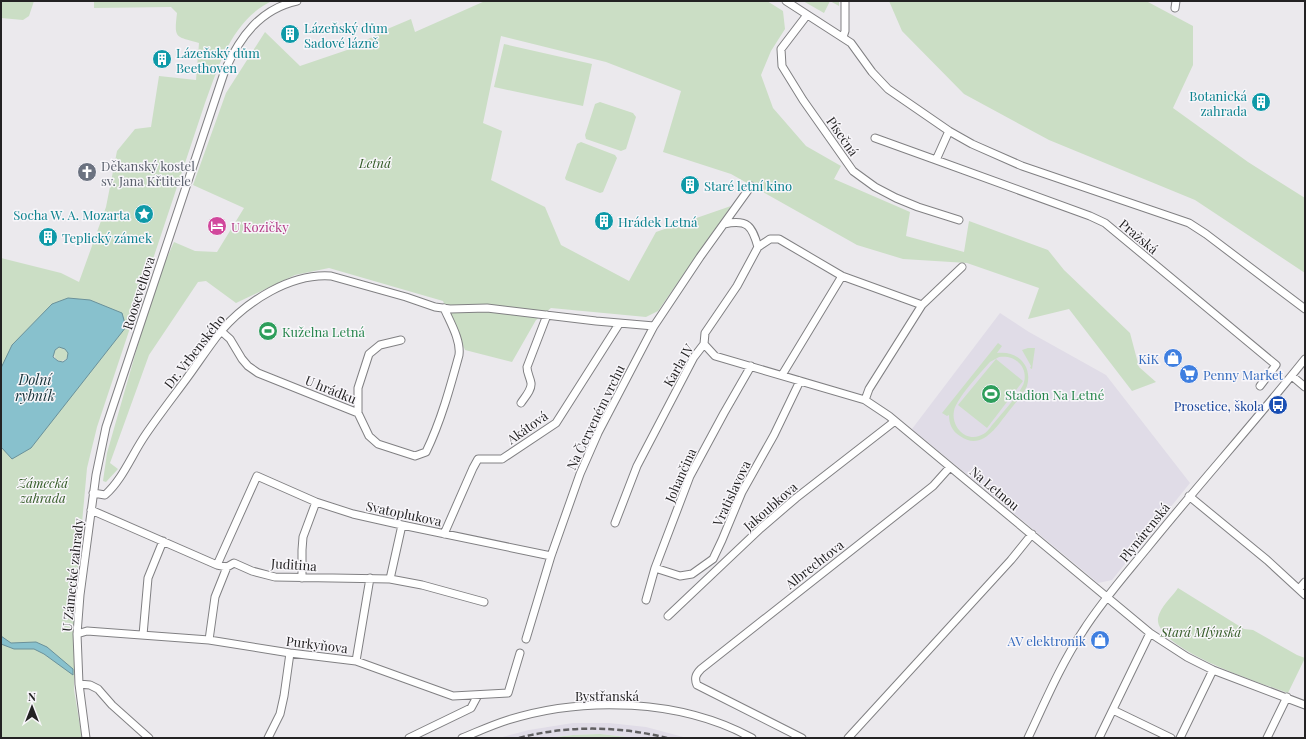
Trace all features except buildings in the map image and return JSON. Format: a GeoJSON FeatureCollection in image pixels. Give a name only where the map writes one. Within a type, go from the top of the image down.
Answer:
{"type":"FeatureCollection","features":[{"type":"Feature","properties":{"kind":"street","name":"Rooseveltova"},"geometry":{"type":"LineString","coordinates":[[91,510],[106,427],[225,70],[243,38],[262,16],[297,1]]}},
{"type":"Feature","properties":{"kind":"street","name":"Pražská"},"geometry":{"type":"LineString","coordinates":[[786,1],[851,43],[872,72],[888,90],[949,131],[972,144],[1022,166],[1189,223],[1206,234],[1305,309]]}},
{"type":"Feature","properties":{"kind":"street"},"geometry":{"type":"LineString","coordinates":[[843,37],[845,31],[846,1]]}},
{"type":"Feature","properties":{"kind":"street","name":"Písečná"},"geometry":{"type":"LineString","coordinates":[[807,15],[781,49],[782,66],[803,100],[853,171],[875,187],[896,198],[959,220]]}},
{"type":"Feature","properties":{"kind":"street"},"geometry":{"type":"LineString","coordinates":[[936,160],[949,131]]}},
{"type":"Feature","properties":{"kind":"street","name":"Pražská"},"geometry":{"type":"LineString","coordinates":[[875,138],[1090,216],[1105,223],[1276,365],[1260,386]]}},
{"type":"Feature","properties":{"kind":"street","name":"Na Červeném vrchu"},"geometry":{"type":"LineString","coordinates":[[526,639],[551,556],[580,474],[598,433],[654,326],[751,186]]}},
{"type":"Feature","properties":{"kind":"street"},"geometry":{"type":"LineString","coordinates":[[724,224],[742,222],[752,228],[758,247],[770,239],[779,238],[842,276],[922,305]]}},
{"type":"Feature","properties":{"kind":"street","name":"Karla IV"},"geometry":{"type":"LineString","coordinates":[[616,523],[637,466],[694,357],[704,344],[705,333],[737,286],[758,247]]}},
{"type":"Feature","properties":{"kind":"street"},"geometry":{"type":"LineString","coordinates":[[865,400],[869,389],[922,305],[962,267]]}},
{"type":"Feature","properties":{"kind":"street","name":"Dr. Vrbenského"},"geometry":{"type":"LineString","coordinates":[[93,493],[105,495],[113,488],[146,435],[221,331],[243,310],[278,286],[301,279],[332,276],[406,297],[435,307],[450,309],[487,308],[619,324],[654,326]]}},
{"type":"Feature","properties":{"kind":"street"},"geometry":{"type":"LineString","coordinates":[[782,375],[842,276]]}},
{"type":"Feature","properties":{"kind":"street","name":"U hrádku"},"geometry":{"type":"LineString","coordinates":[[221,331],[230,339],[245,362],[258,373],[358,413],[369,436],[378,444],[415,456],[426,452],[432,440],[446,402],[459,350],[458,342],[444,308]]}},
{"type":"Feature","properties":{"kind":"street"},"geometry":{"type":"LineString","coordinates":[[520,403],[529,390],[531,384],[527,367],[548,315]]}},
{"type":"Feature","properties":{"kind":"street","name":"Akátová"},"geometry":{"type":"LineString","coordinates":[[444,534],[473,468],[478,460],[502,459],[556,423],[619,324]]}},
{"type":"Feature","properties":{"kind":"street"},"geometry":{"type":"LineString","coordinates":[[358,413],[358,388],[369,354],[380,345],[401,340]]}},
{"type":"Feature","properties":{"kind":"street","name":"Na Letnou"},"geometry":{"type":"LineString","coordinates":[[704,344],[715,356],[865,400],[895,421],[1107,597]]}},
{"type":"Feature","properties":{"kind":"street","name":"Plynárenská"},"geometry":{"type":"LineString","coordinates":[[1028,738],[1068,655],[1107,597],[1189,496],[1235,445],[1305,360]]}},
{"type":"Feature","properties":{"kind":"street","name":"Johančina"},"geometry":{"type":"LineString","coordinates":[[646,600],[655,568],[690,476],[751,366]]}},
{"type":"Feature","properties":{"kind":"street"},"geometry":{"type":"LineString","coordinates":[[1292,376],[1305,386]]}},
{"type":"Feature","properties":{"kind":"street","name":"Vratislavova"},"geometry":{"type":"LineString","coordinates":[[655,568],[680,576],[692,574],[713,559],[742,492],[774,435],[800,381]]}},
{"type":"Feature","properties":{"kind":"street","name":"Jakoubkova"},"geometry":{"type":"LineString","coordinates":[[668,616],[761,528],[790,503],[895,421]]}},
{"type":"Feature","properties":{"kind":"street","name":"Albrechtova"},"geometry":{"type":"LineString","coordinates":[[802,738],[697,686],[695,681],[696,674],[933,486],[950,467]]}},
{"type":"Feature","properties":{"kind":"street","name":"Svatoplukova"},"geometry":{"type":"LineString","coordinates":[[216,565],[256,476],[316,502],[353,514],[551,556]]}},
{"type":"Feature","properties":{"kind":"street"},"geometry":{"type":"LineString","coordinates":[[1189,496],[1267,560],[1305,595]]}},
{"type":"Feature","properties":{"kind":"street"},"geometry":{"type":"LineString","coordinates":[[302,578],[303,537],[316,502]]}},
{"type":"Feature","properties":{"kind":"street","name":"Juditina"},"geometry":{"type":"LineString","coordinates":[[91,510],[216,565],[227,567],[234,563],[252,571],[275,577],[390,579],[422,585],[484,602]]}},
{"type":"Feature","properties":{"kind":"street","name":"U Zámecké zahrady"},"geometry":{"type":"LineString","coordinates":[[86,738],[79,684],[77,634],[80,595],[91,510]]}},
{"type":"Feature","properties":{"kind":"street"},"geometry":{"type":"LineString","coordinates":[[390,579],[402,525]]}},
{"type":"Feature","properties":{"kind":"street"},"geometry":{"type":"LineString","coordinates":[[848,738],[1012,560],[1032,534]]}},
{"type":"Feature","properties":{"kind":"street"},"geometry":{"type":"LineString","coordinates":[[143,635],[148,578],[164,541]]}},
{"type":"Feature","properties":{"kind":"street"},"geometry":{"type":"LineString","coordinates":[[210,640],[215,597],[227,567]]}},
{"type":"Feature","properties":{"kind":"street"},"geometry":{"type":"LineString","coordinates":[[356,661],[370,578]]}},
{"type":"Feature","properties":{"kind":"street"},"geometry":{"type":"LineString","coordinates":[[1299,589],[1305,582]]}},
{"type":"Feature","properties":{"kind":"street"},"geometry":{"type":"LineString","coordinates":[[1107,597],[1150,633],[1187,657],[1213,670],[1305,705]]}},
{"type":"Feature","properties":{"kind":"street","name":"Purkyňova"},"geometry":{"type":"LineString","coordinates":[[77,634],[87,631],[210,640],[290,653],[356,661],[454,696],[508,693],[520,653]]}},
{"type":"Feature","properties":{"kind":"street"},"geometry":{"type":"LineString","coordinates":[[1099,738],[1150,633]]}},
{"type":"Feature","properties":{"kind":"street"},"geometry":{"type":"LineString","coordinates":[[268,738],[280,714],[290,653]]}},
{"type":"Feature","properties":{"kind":"street"},"geometry":{"type":"LineString","coordinates":[[1180,738],[1213,670]]}},
{"type":"Feature","properties":{"kind":"street"},"geometry":{"type":"LineString","coordinates":[[79,684],[90,685],[98,689],[112,705],[149,738]]}},
{"type":"Feature","properties":{"kind":"street"},"geometry":{"type":"LineString","coordinates":[[409,738],[471,708],[478,695]]}},
{"type":"Feature","properties":{"kind":"street"},"geometry":{"type":"LineString","coordinates":[[1267,738],[1287,697]]}},
{"type":"Feature","properties":{"kind":"street","name":"Bystřanská"},"geometry":{"type":"LineString","coordinates":[[462,738],[509,720],[532,714],[569,707],[609,704],[651,707],[690,714],[722,724],[752,738]]}},
{"type":"Feature","properties":{"kind":"street"},"geometry":{"type":"LineString","coordinates":[[1113,710],[1171,738]]}},
{"type":"Feature","properties":{"kind":"shaded area"},"geometry":{"type":"Polygon","coordinates":[[[1000,313],[1029,332],[1106,375],[1190,483],[1112,580],[1098,583],[912,429],[1000,313]]]}},
{"type":"Feature","properties":{"kind":"shaded area"},"geometry":{"type":"Polygon","coordinates":[[[573,723],[609,723],[646,727],[687,738],[636,738],[600,734],[547,738],[499,738],[529,730],[573,723]]]}},
{"type":"Feature","properties":{"kind":"green space"},"geometry":{"type":"Polygon","coordinates":[[[1,1],[34,1],[29,16],[23,20],[1,18],[1,1]]]}},
{"type":"Feature","properties":{"kind":"green space","name":"Zámecká zahrada"},"geometry":{"type":"Polygon","coordinates":[[[94,1],[272,1],[258,9],[247,20],[237,32],[222,59],[205,103],[97,427],[87,468],[75,600],[74,690],[82,738],[1,738],[1,447],[13,458],[78,387],[126,327],[73,299],[69,299],[1,368],[1,258],[61,273],[79,282],[106,207],[117,151],[135,129],[151,127],[159,76],[196,80],[199,43],[185,39],[178,35],[176,32],[177,13],[171,7],[94,8],[94,1]]]}},
{"type":"Feature","properties":{"kind":"green space","name":"Letná"},"geometry":{"type":"Polygon","coordinates":[[[485,1],[767,1],[783,11],[785,29],[771,51],[761,75],[773,108],[806,146],[841,166],[834,179],[910,212],[906,236],[964,252],[969,221],[1048,250],[1064,270],[1130,333],[1139,367],[1156,382],[1132,391],[1069,309],[1028,319],[1039,288],[967,263],[903,259],[857,245],[731,174],[663,152],[681,91],[606,62],[501,36],[483,123],[502,131],[491,180],[545,207],[561,245],[629,281],[656,232],[731,206],[658,311],[646,317],[551,308],[536,320],[512,362],[465,350],[443,301],[329,268],[295,275],[236,303],[206,281],[198,282],[149,355],[110,463],[118,469],[106,482],[103,481],[107,453],[141,334],[161,271],[174,242],[195,251],[217,252],[244,208],[193,185],[226,93],[265,32],[300,66],[350,49],[385,30],[411,19],[415,32],[485,1]]]}},
{"type":"Feature","properties":{"kind":"green space"},"geometry":{"type":"Polygon","coordinates":[[[803,1],[830,1],[824,13],[803,1]]]}},
{"type":"Feature","properties":{"kind":"green space"},"geometry":{"type":"Polygon","coordinates":[[[830,1],[839,1],[839,6],[830,1]]]}},
{"type":"Feature","properties":{"kind":"green space"},"geometry":{"type":"Polygon","coordinates":[[[889,1],[1143,1],[1148,2],[1193,26],[1193,65],[1173,108],[1248,162],[1305,198],[1305,273],[1195,200],[1049,140],[964,94],[902,31],[889,1]]]}},
{"type":"Feature","properties":{"kind":"green space"},"geometry":{"type":"Polygon","coordinates":[[[504,44],[592,64],[583,106],[494,87],[504,44]]]}},
{"type":"Feature","properties":{"kind":"green space"},"geometry":{"type":"Polygon","coordinates":[[[600,102],[633,113],[636,117],[626,149],[621,151],[586,139],[585,135],[595,104],[600,102]]]}},
{"type":"Feature","properties":{"kind":"green space"},"geometry":{"type":"Polygon","coordinates":[[[581,142],[615,155],[617,158],[603,192],[600,193],[566,180],[565,178],[577,144],[581,142]]]}},
{"type":"Feature","properties":{"kind":"green space"},"geometry":{"type":"Polygon","coordinates":[[[998,343],[1002,346],[997,353],[1011,354],[1022,361],[1028,372],[1027,386],[1019,399],[994,430],[982,439],[975,441],[968,440],[960,436],[952,427],[949,415],[947,416],[942,413],[998,343]],[[1002,357],[990,362],[969,386],[956,406],[954,411],[955,422],[960,431],[968,436],[973,437],[984,434],[1015,397],[1024,382],[1025,377],[1022,366],[1014,359],[1002,357]]]}},
{"type":"Feature","properties":{"kind":"green space"},"geometry":{"type":"Polygon","coordinates":[[[58,347],[64,347],[68,351],[68,357],[64,361],[58,361],[54,357],[54,351],[58,347]]]}},
{"type":"Feature","properties":{"kind":"green space"},"geometry":{"type":"Polygon","coordinates":[[[1035,348],[1032,369],[1030,368],[1031,366],[1022,350],[1035,348]]]}},
{"type":"Feature","properties":{"kind":"green space","name":"Stadion Na Letné"},"geometry":{"type":"Polygon","coordinates":[[[996,359],[1023,381],[987,428],[958,405],[996,359]]]}},
{"type":"Feature","properties":{"kind":"green space","name":"Stará Mlýnská"},"geometry":{"type":"Polygon","coordinates":[[[1178,588],[1244,629],[1253,630],[1305,658],[1288,693],[1212,664],[1173,642],[1161,630],[1158,618],[1164,606],[1178,588]]]}},
{"type":"Feature","properties":{"kind":"green space"},"geometry":{"type":"Polygon","coordinates":[[[600,734],[636,738],[547,738],[573,735],[600,734]]]}},
{"type":"Feature","properties":{"kind":"water","name":"Dolní rybník"},"geometry":{"type":"Polygon","coordinates":[[[68,298],[90,300],[122,313],[126,327],[31,448],[12,459],[1,447],[1,368],[12,345],[52,304],[68,298]],[[59,347],[55,350],[53,357],[58,361],[63,362],[67,359],[68,353],[65,349],[59,347]]]}},
{"type":"Feature","properties":{"kind":"water"},"geometry":{"type":"Polygon","coordinates":[[[1,636],[11,643],[36,642],[47,647],[73,669],[73,675],[44,654],[34,649],[14,649],[1,644],[1,636]]]}},
{"type":"Feature","properties":{"kind":"railway"},"geometry":{"type":"LineString","coordinates":[[519,738],[575,729],[612,729],[667,738]]}},
{"type":"Feature","properties":{"kind":"place","name":"Lázeňský dům Sadové lázně"},"geometry":{"type":"Point","coordinates":[290,34]}},
{"type":"Feature","properties":{"kind":"place","name":"Lázeňský dům Beethoven"},"geometry":{"type":"Point","coordinates":[162,59]}},
{"type":"Feature","properties":{"kind":"place","name":"Botanická zahrada"},"geometry":{"type":"Point","coordinates":[1261,102]}},
{"type":"Feature","properties":{"kind":"place","name":"Děkanský kostel sv. Jana Křtitele"},"geometry":{"type":"Point","coordinates":[87,172]}},
{"type":"Feature","properties":{"kind":"place","name":"Staré letní kino"},"geometry":{"type":"Point","coordinates":[690,185]}},
{"type":"Feature","properties":{"kind":"place","name":"Socha W. A. Mozarta"},"geometry":{"type":"Point","coordinates":[144,214]}},
{"type":"Feature","properties":{"kind":"place","name":"Hrádek Letná"},"geometry":{"type":"Point","coordinates":[604,221]}},
{"type":"Feature","properties":{"kind":"place","name":"U Kozičky"},"geometry":{"type":"Point","coordinates":[217,226]}},
{"type":"Feature","properties":{"kind":"place","name":"Teplický zámek"},"geometry":{"type":"Point","coordinates":[48,237]}},
{"type":"Feature","properties":{"kind":"place","name":"Kuželna Letná"},"geometry":{"type":"Point","coordinates":[268,331]}},
{"type":"Feature","properties":{"kind":"place","name":"KiK"},"geometry":{"type":"Point","coordinates":[1173,358]}},
{"type":"Feature","properties":{"kind":"place","name":"Penny Market"},"geometry":{"type":"Point","coordinates":[1189,374]}},
{"type":"Feature","properties":{"kind":"place","name":"Stadion Na Letné"},"geometry":{"type":"Point","coordinates":[991,394]}},
{"type":"Feature","properties":{"kind":"place","name":"Prosetice, škola"},"geometry":{"type":"Point","coordinates":[1278,405]}},
{"type":"Feature","properties":{"kind":"place","name":"AV elektronik"},"geometry":{"type":"Point","coordinates":[1100,640]}}]}
